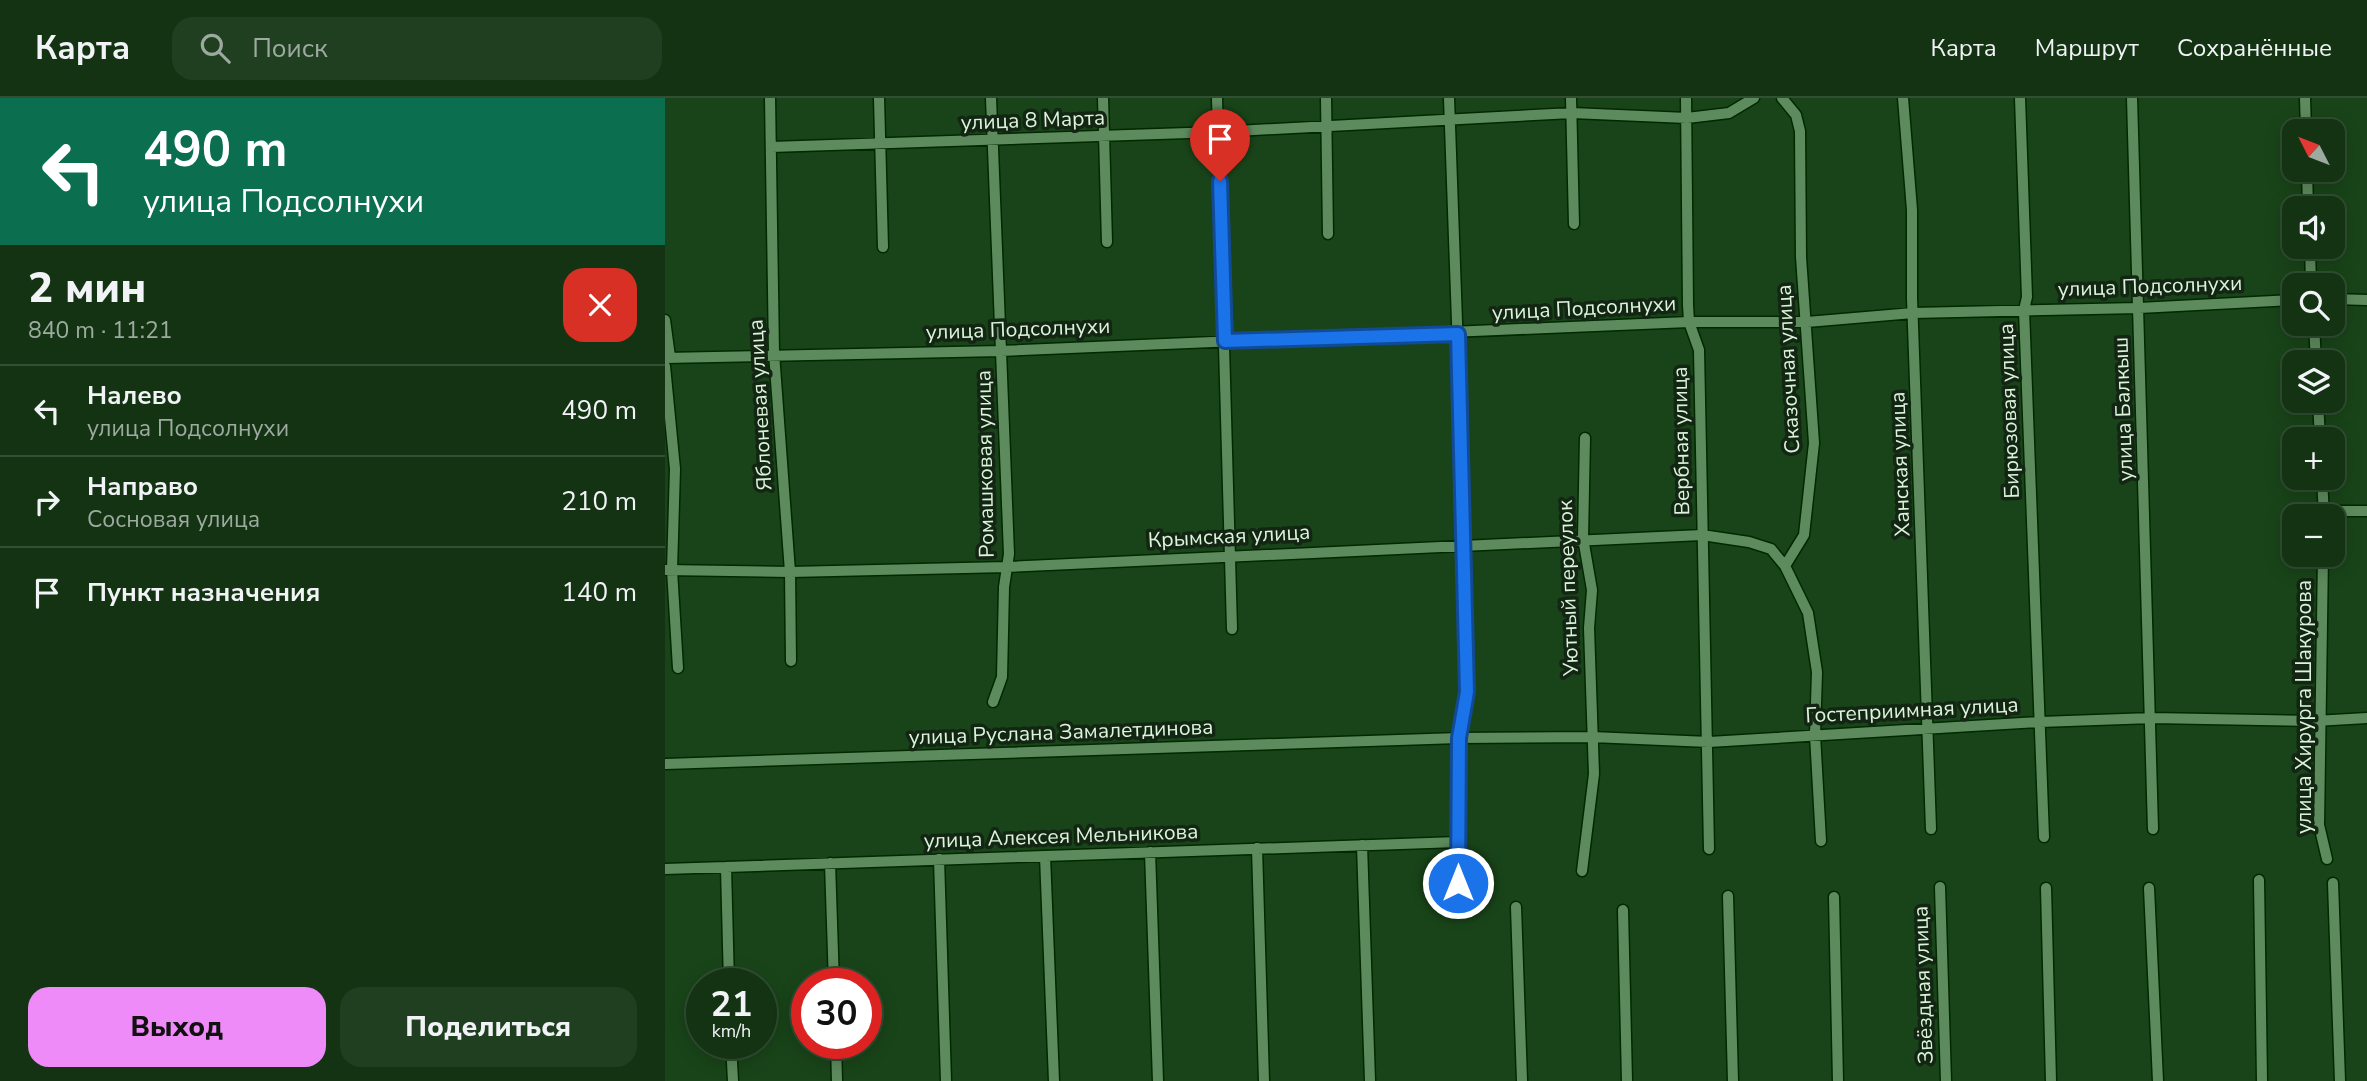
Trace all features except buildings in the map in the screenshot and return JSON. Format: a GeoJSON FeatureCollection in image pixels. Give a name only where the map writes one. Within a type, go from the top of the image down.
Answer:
{"type":"FeatureCollection","features":[{"type":"Feature","properties":{"kind":"street","name":"Яблоневая улица"},"geometry":{"type":"LineString","coordinates":[[769,98],[775,353],[790,572],[792,661]]}},
{"type":"Feature","properties":{"kind":"street"},"geometry":{"type":"LineString","coordinates":[[879,98],[883,247]]}},
{"type":"Feature","properties":{"kind":"street","name":"Ромашковая улица"},"geometry":{"type":"LineString","coordinates":[[991,98],[1010,554],[1007,567],[1002,677],[993,702]]}},
{"type":"Feature","properties":{"kind":"street"},"geometry":{"type":"LineString","coordinates":[[1103,98],[1107,242]]}},
{"type":"Feature","properties":{"kind":"street"},"geometry":{"type":"LineString","coordinates":[[1217,98],[1232,629]]}},
{"type":"Feature","properties":{"kind":"street"},"geometry":{"type":"LineString","coordinates":[[1326,98],[1328,234]]}},
{"type":"Feature","properties":{"kind":"street"},"geometry":{"type":"LineString","coordinates":[[1449,98],[1465,546],[1467,692],[1459,738],[1458,903]]}},
{"type":"Feature","properties":{"kind":"street"},"geometry":{"type":"LineString","coordinates":[[1571,98],[1574,223]]}},
{"type":"Feature","properties":{"kind":"street","name":"Вербная улица"},"geometry":{"type":"LineString","coordinates":[[1686,98],[1689,322],[1699,350],[1709,742],[1709,849]]}},
{"type":"Feature","properties":{"kind":"street","name":"улица 8 Марта"},"geometry":{"type":"LineString","coordinates":[[771,147],[1104,137],[1571,113],[1687,118],[1729,113],[1754,98]]}},
{"type":"Feature","properties":{"kind":"street","name":"Сказочная улица"},"geometry":{"type":"LineString","coordinates":[[1782,98],[1796,115],[1800,131],[1801,257],[1814,443],[1804,535],[1785,566]]}},
{"type":"Feature","properties":{"kind":"street","name":"Ханская улица"},"geometry":{"type":"LineString","coordinates":[[1903,98],[1912,211],[1913,313],[1931,829]]}},
{"type":"Feature","properties":{"kind":"street","name":"Бирюзовая улица"},"geometry":{"type":"LineString","coordinates":[[2020,98],[2027,297],[2024,310],[2044,837]]}},
{"type":"Feature","properties":{"kind":"street","name":"улица Балкыш"},"geometry":{"type":"LineString","coordinates":[[2132,98],[2152,718],[2153,829]]}},
{"type":"Feature","properties":{"kind":"street"},"geometry":{"type":"LineString","coordinates":[[2305,98],[2306,119]]}},
{"type":"Feature","properties":{"kind":"street"},"geometry":{"type":"LineString","coordinates":[[2345,299],[2367,300]]}},
{"type":"Feature","properties":{"kind":"street","name":"улица Подсолнухи"},"geometry":{"type":"LineString","coordinates":[[667,360],[775,353],[1001,351],[1458,334],[1689,322],[1807,322],[1913,313],[2139,308],[2282,301]]}},
{"type":"Feature","properties":{"kind":"street"},"geometry":{"type":"LineString","coordinates":[[665,320],[675,470],[669,570],[678,668]]}},
{"type":"Feature","properties":{"kind":"street","name":"Уютный переулок"},"geometry":{"type":"LineString","coordinates":[[1582,871],[1594,775],[1589,628],[1592,590],[1583,538],[1585,438]]}},
{"type":"Feature","properties":{"kind":"street"},"geometry":{"type":"LineString","coordinates":[[2345,513],[2367,511]]}},
{"type":"Feature","properties":{"kind":"street","name":"Крымская улица"},"geometry":{"type":"LineString","coordinates":[[669,570],[790,572],[1007,567],[1583,538],[1702,535],[1749,541],[1771,549],[1785,566]]}},
{"type":"Feature","properties":{"kind":"street"},"geometry":{"type":"LineString","coordinates":[[1785,566],[1808,612],[1817,672],[1815,735],[1821,841]]}},
{"type":"Feature","properties":{"kind":"street","name":"улица Хирурга Шакурова"},"geometry":{"type":"LineString","coordinates":[[2323,567],[2319,825],[2327,859]]}},
{"type":"Feature","properties":{"kind":"street","name":"Гостеприимная улица"},"geometry":{"type":"LineString","coordinates":[[1459,738],[1592,737],[1709,742],[2040,722],[2152,718],[2367,718]]}},
{"type":"Feature","properties":{"kind":"street","name":"улица Руслана Замалетдинова"},"geometry":{"type":"LineString","coordinates":[[665,764],[1459,738]]}},
{"type":"Feature","properties":{"kind":"street","name":"улица Алексея Мельникова"},"geometry":{"type":"LineString","coordinates":[[665,869],[1458,842]]}},
{"type":"Feature","properties":{"kind":"street"},"geometry":{"type":"LineString","coordinates":[[1362,845],[1370,1081]]}},
{"type":"Feature","properties":{"kind":"street"},"geometry":{"type":"LineString","coordinates":[[1257,848],[1264,1081]]}},
{"type":"Feature","properties":{"kind":"street"},"geometry":{"type":"LineString","coordinates":[[1150,852],[1158,1081]]}},
{"type":"Feature","properties":{"kind":"street"},"geometry":{"type":"LineString","coordinates":[[1045,856],[1055,1081]]}},
{"type":"Feature","properties":{"kind":"street"},"geometry":{"type":"LineString","coordinates":[[939,859],[946,1081]]}},
{"type":"Feature","properties":{"kind":"street"},"geometry":{"type":"LineString","coordinates":[[830,863],[833,968]]}},
{"type":"Feature","properties":{"kind":"street"},"geometry":{"type":"LineString","coordinates":[[726,867],[729,968]]}},
{"type":"Feature","properties":{"kind":"street"},"geometry":{"type":"LineString","coordinates":[[2259,880],[2262,1081]]}},
{"type":"Feature","properties":{"kind":"street"},"geometry":{"type":"LineString","coordinates":[[2333,883],[2340,1081]]}},
{"type":"Feature","properties":{"kind":"street","name":"Звёздная улица"},"geometry":{"type":"LineString","coordinates":[[1940,887],[1946,1081]]}},
{"type":"Feature","properties":{"kind":"street"},"geometry":{"type":"LineString","coordinates":[[2046,888],[2051,1081]]}},
{"type":"Feature","properties":{"kind":"street"},"geometry":{"type":"LineString","coordinates":[[2148,888],[2158,1081]]}},
{"type":"Feature","properties":{"kind":"street"},"geometry":{"type":"LineString","coordinates":[[1727,896],[1733,1081]]}},
{"type":"Feature","properties":{"kind":"street"},"geometry":{"type":"LineString","coordinates":[[1834,897],[1838,1081]]}},
{"type":"Feature","properties":{"kind":"street"},"geometry":{"type":"LineString","coordinates":[[1516,908],[1522,1081]]}},
{"type":"Feature","properties":{"kind":"street"},"geometry":{"type":"LineString","coordinates":[[1623,909],[1627,1081]]}},
{"type":"Feature","properties":{"kind":"street"},"geometry":{"type":"LineString","coordinates":[[732,1059],[733,1081]]}},
{"type":"Feature","properties":{"kind":"street"},"geometry":{"type":"LineString","coordinates":[[836,1059],[837,1081]]}},
{"type":"Feature","properties":{"kind":"route"},"geometry":{"type":"LineString","coordinates":[[1220,181],[1225,341],[1458,334],[1467,692],[1459,738],[1458,883]]}}]}
